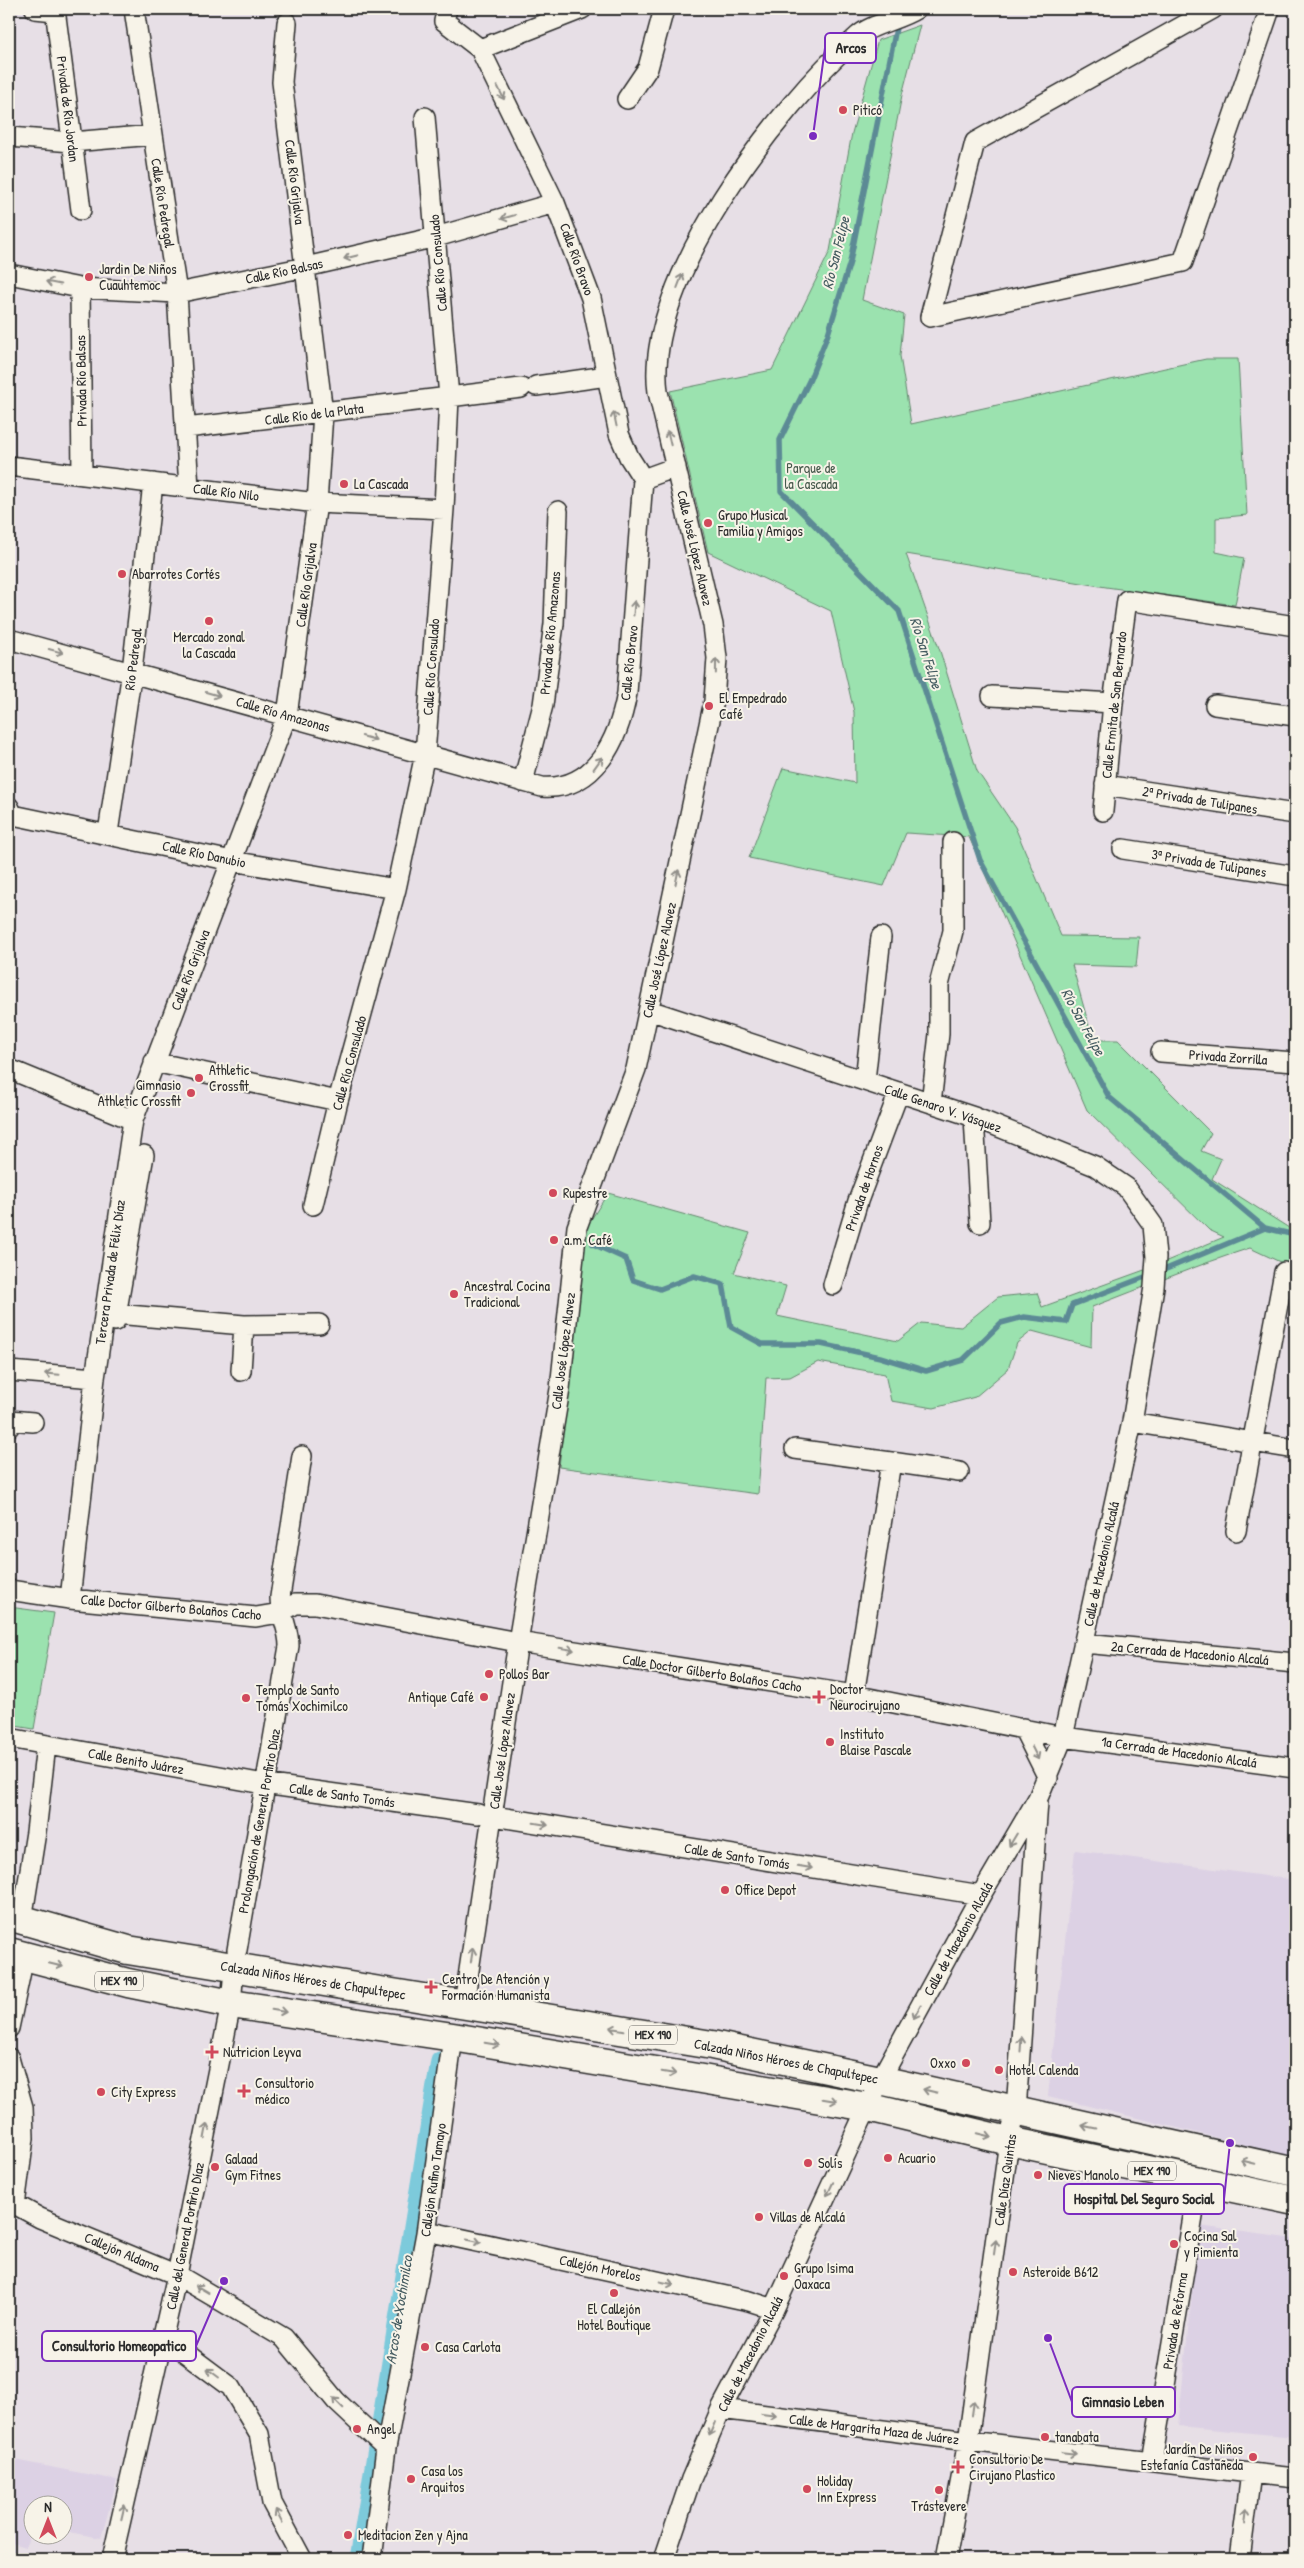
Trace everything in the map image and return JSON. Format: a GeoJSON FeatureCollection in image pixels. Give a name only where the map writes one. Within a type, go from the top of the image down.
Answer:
{"type":"FeatureCollection","features":[{"type":"Feature","properties":{"kind":"main road","name":"Calzada Niños Héroes de Chapultepec"},"geometry":{"type":"LineString","coordinates":[[15,1918],[128,1950],[235,1960],[464,2004],[712,2045],[880,2080],[1295,2172]]}},
{"type":"Feature","properties":{"kind":"main road","name":"MEX 190"},"geometry":{"type":"LineString","coordinates":[[16,1955],[128,1983],[231,2004],[453,2037],[868,2107],[1009,2142],[1295,2201]]}},
{"type":"Feature","properties":{"kind":"street"},"geometry":{"type":"LineString","coordinates":[[35,9],[55,10]]}},
{"type":"Feature","properties":{"kind":"street","name":"Calle Río Pedregal"},"geometry":{"type":"LineString","coordinates":[[134,9],[177,293],[189,488]]}},
{"type":"Feature","properties":{"kind":"street"},"geometry":{"type":"LineString","coordinates":[[447,9],[444,21],[480,50],[582,9]]}},
{"type":"Feature","properties":{"kind":"street"},"geometry":{"type":"LineString","coordinates":[[627,99],[648,68],[664,9]]}},
{"type":"Feature","properties":{"kind":"street"},"geometry":{"type":"LineString","coordinates":[[1213,9],[975,142],[930,317],[1183,262],[1270,9]]}},
{"type":"Feature","properties":{"kind":"street","name":"Privada de Río Jordan"},"geometry":{"type":"LineString","coordinates":[[55,10],[80,210]]}},
{"type":"Feature","properties":{"kind":"street","name":"Calle José López Alavez"},"geometry":{"type":"LineString","coordinates":[[464,2004],[486,1815],[513,1641],[560,1389],[577,1227],[636,1070],[714,701],[716,676],[713,625],[656,375],[662,329],[690,256],[749,157],[806,88],[859,34],[911,12]]}},
{"type":"Feature","properties":{"kind":"street","name":"Calle Río Grijalva"},"geometry":{"type":"LineString","coordinates":[[132,1120],[287,715],[317,503],[323,413],[282,82],[289,16]]}},
{"type":"Feature","properties":{"kind":"street","name":"Calle Río Bravo"},"geometry":{"type":"LineString","coordinates":[[480,50],[555,204],[587,282],[619,434],[629,457],[644,479],[630,679],[625,706],[614,737],[593,769],[570,786],[558,788]]}},
{"type":"Feature","properties":{"kind":"street","name":"Calle Río Consulado"},"geometry":{"type":"LineString","coordinates":[[313,1205],[338,1101],[396,889],[425,754],[444,509],[445,397],[436,237],[425,117]]}},
{"type":"Feature","properties":{"kind":"street"},"geometry":{"type":"LineString","coordinates":[[9,137],[72,142],[153,135]]}},
{"type":"Feature","properties":{"kind":"street","name":"Calle Río Balsas"},"geometry":{"type":"LineString","coordinates":[[9,274],[80,288],[177,293],[306,267],[436,237],[555,204]]}},
{"type":"Feature","properties":{"kind":"street","name":"Privada Río Balsas"},"geometry":{"type":"LineString","coordinates":[[80,288],[82,475]]}},
{"type":"Feature","properties":{"kind":"street","name":"Calle Río de la Plata"},"geometry":{"type":"LineString","coordinates":[[186,428],[323,413],[607,376]]}},
{"type":"Feature","properties":{"kind":"street","name":"Calle Río Nilo"},"geometry":{"type":"LineString","coordinates":[[9,466],[317,503],[444,509]]}},
{"type":"Feature","properties":{"kind":"street"},"geometry":{"type":"LineString","coordinates":[[644,479],[676,467]]}},
{"type":"Feature","properties":{"kind":"street","name":"Río Pedregal"},"geometry":{"type":"LineString","coordinates":[[108,834],[132,671],[153,483]]}},
{"type":"Feature","properties":{"kind":"street","name":"Privada de Río Amazonas"},"geometry":{"type":"LineString","coordinates":[[523,782],[546,687],[554,624],[558,512]]}},
{"type":"Feature","properties":{"kind":"street","name":"Calle Ermita de San Bernardo"},"geometry":{"type":"LineString","coordinates":[[1103,811],[1113,702],[1127,600],[1295,626]]}},
{"type":"Feature","properties":{"kind":"street","name":"Calle Río Amazonas"},"geometry":{"type":"LineString","coordinates":[[9,638],[523,782],[558,788]]}},
{"type":"Feature","properties":{"kind":"street"},"geometry":{"type":"LineString","coordinates":[[992,696],[1113,702]]}},
{"type":"Feature","properties":{"kind":"street"},"geometry":{"type":"LineString","coordinates":[[1215,705],[1295,716]]}},
{"type":"Feature","properties":{"kind":"street","name":"2ª Privada de Tulipanes"},"geometry":{"type":"LineString","coordinates":[[1105,785],[1295,814]]}},
{"type":"Feature","properties":{"kind":"street","name":"Calle Río Danubio"},"geometry":{"type":"LineString","coordinates":[[11,811],[232,861],[396,889]]}},
{"type":"Feature","properties":{"kind":"street"},"geometry":{"type":"LineString","coordinates":[[931,1103],[939,1034],[939,985],[953,931],[954,842]]}},
{"type":"Feature","properties":{"kind":"street","name":"3ª Privada de Tulipanes"},"geometry":{"type":"LineString","coordinates":[[1123,849],[1295,876]]}},
{"type":"Feature","properties":{"kind":"street"},"geometry":{"type":"LineString","coordinates":[[865,1080],[881,937]]}},
{"type":"Feature","properties":{"kind":"street","name":"Calle Genaro V. Vásquez"},"geometry":{"type":"LineString","coordinates":[[649,1010],[974,1117],[1095,1166],[1126,1187],[1153,1225],[1156,1257],[1154,1287]]}},
{"type":"Feature","properties":{"kind":"street","name":"Privada Zorrilla"},"geometry":{"type":"LineString","coordinates":[[1162,1052],[1295,1062]]}},
{"type":"Feature","properties":{"kind":"street"},"geometry":{"type":"LineString","coordinates":[[154,1062],[338,1101]]}},
{"type":"Feature","properties":{"kind":"street"},"geometry":{"type":"LineString","coordinates":[[9,1070],[132,1120]]}},
{"type":"Feature","properties":{"kind":"street","name":"Privada de Hornos"},"geometry":{"type":"LineString","coordinates":[[832,1286],[858,1201],[899,1092]]}},
{"type":"Feature","properties":{"kind":"street"},"geometry":{"type":"LineString","coordinates":[[974,1117],[980,1223]]}},
{"type":"Feature","properties":{"kind":"street","name":"Tercera Privada de Félix Díaz"},"geometry":{"type":"LineString","coordinates":[[70,1599],[95,1378],[132,1120]]}},
{"type":"Feature","properties":{"kind":"street","name":"Tercera Privada de Félix Díaz"},"geometry":{"type":"LineString","coordinates":[[90,1425],[101,1412],[144,1155]]}},
{"type":"Feature","properties":{"kind":"street"},"geometry":{"type":"LineString","coordinates":[[1236,1531],[1284,1272]]}},
{"type":"Feature","properties":{"kind":"street","name":"Calle de Macedonio Alcalá"},"geometry":{"type":"LineString","coordinates":[[664,2559],[691,2479],[721,2409],[774,2309],[880,2080],[981,1895],[1048,1778],[1063,1736],[1132,1422],[1154,1287]]}},
{"type":"Feature","properties":{"kind":"street"},"geometry":{"type":"LineString","coordinates":[[116,1314],[244,1325],[320,1324]]}},
{"type":"Feature","properties":{"kind":"street"},"geometry":{"type":"LineString","coordinates":[[241,1371],[244,1325]]}},
{"type":"Feature","properties":{"kind":"street"},"geometry":{"type":"LineString","coordinates":[[9,1371],[95,1378]]}},
{"type":"Feature","properties":{"kind":"street"},"geometry":{"type":"LineString","coordinates":[[9,1427],[10,1420],[33,1422]]}},
{"type":"Feature","properties":{"kind":"street"},"geometry":{"type":"LineString","coordinates":[[1132,1422],[1295,1449]]}},
{"type":"Feature","properties":{"kind":"street"},"geometry":{"type":"LineString","coordinates":[[795,1449],[959,1472]]}},
{"type":"Feature","properties":{"kind":"street","name":"Prolongación de General Porfirio Díaz"},"geometry":{"type":"LineString","coordinates":[[235,1960],[289,1646],[289,1633],[280,1613],[280,1597],[302,1456]]}},
{"type":"Feature","properties":{"kind":"street"},"geometry":{"type":"LineString","coordinates":[[854,1695],[891,1462]]}},
{"type":"Feature","properties":{"kind":"street","name":"Calle Doctor Gilberto Bolaños Cacho"},"geometry":{"type":"LineString","coordinates":[[9,1590],[70,1599],[256,1617],[280,1613],[295,1604],[315,1604],[513,1641],[854,1695],[1063,1736]]}},
{"type":"Feature","properties":{"kind":"street","name":"2a Cerrada de Macedonio Alcalá"},"geometry":{"type":"LineString","coordinates":[[1084,1643],[1295,1663]]}},
{"type":"Feature","properties":{"kind":"street"},"geometry":{"type":"LineString","coordinates":[[1023,1728],[1048,1778]]}},
{"type":"Feature","properties":{"kind":"street","name":"1a Cerrada de Macedonio Alcalá"},"geometry":{"type":"LineString","coordinates":[[1063,1736],[1295,1768]]}},
{"type":"Feature","properties":{"kind":"street","name":"Calle Benito Juárez"},"geometry":{"type":"LineString","coordinates":[[9,1738],[264,1784]]}},
{"type":"Feature","properties":{"kind":"street"},"geometry":{"type":"LineString","coordinates":[[15,1918],[36,1832],[46,1745]]}},
{"type":"Feature","properties":{"kind":"street","name":"Calle de Santo Tomás"},"geometry":{"type":"LineString","coordinates":[[264,1784],[486,1815],[981,1895]]}},
{"type":"Feature","properties":{"kind":"street","name":"Calle Díaz Quintas"},"geometry":{"type":"LineString","coordinates":[[946,2559],[968,2441],[1009,2142],[1016,2110],[1038,1798]]}},
{"type":"Feature","properties":{"kind":"street"},"geometry":{"type":"LineString","coordinates":[[9,2028],[16,1955]]}},
{"type":"Feature","properties":{"kind":"street","name":"Calle del General Porfirio Díaz"},"geometry":{"type":"LineString","coordinates":[[112,2559],[177,2275],[231,2004],[235,1960]]}},
{"type":"Feature","properties":{"kind":"street","name":"Callejón Rufino Tamayo"},"geometry":{"type":"LineString","coordinates":[[372,2559],[386,2448],[426,2234],[453,2037]]}},
{"type":"Feature","properties":{"kind":"street"},"geometry":{"type":"LineString","coordinates":[[9,2058],[23,2106],[24,2138],[12,2203]]}},
{"type":"Feature","properties":{"kind":"street","name":"Privada de Reforma"},"geometry":{"type":"LineString","coordinates":[[1152,2462],[1199,2181]]}},
{"type":"Feature","properties":{"kind":"street","name":"Callejón Aldama"},"geometry":{"type":"LineString","coordinates":[[12,2203],[40,2218],[177,2275],[284,2338],[336,2402],[386,2448]]}},
{"type":"Feature","properties":{"kind":"street","name":"Callejón Morelos"},"geometry":{"type":"LineString","coordinates":[[426,2234],[436,2233],[749,2301],[774,2309]]}},
{"type":"Feature","properties":{"kind":"street"},"geometry":{"type":"LineString","coordinates":[[164,2337],[231,2387],[259,2434],[272,2503],[302,2559]]}},
{"type":"Feature","properties":{"kind":"street","name":"Calle de Margarita Maza de Juárez"},"geometry":{"type":"LineString","coordinates":[[721,2409],[968,2441],[1295,2478]]}},
{"type":"Feature","properties":{"kind":"street"},"geometry":{"type":"LineString","coordinates":[[1240,2559],[1251,2473]]}},
{"type":"Feature","properties":{"kind":"shaded area"},"geometry":{"type":"Polygon","coordinates":[[[1075,1850],[1295,1880],[1295,2157],[1048,2096],[1075,1850]]]}},
{"type":"Feature","properties":{"kind":"shaded area"},"geometry":{"type":"Polygon","coordinates":[[[1199,2226],[1295,2239],[1295,2437],[1178,2426],[1199,2226]]]}},
{"type":"Feature","properties":{"kind":"shaded area"},"geometry":{"type":"Polygon","coordinates":[[[9,2459],[117,2480],[101,2538],[72,2533],[72,2496],[22,2496],[22,2546],[9,2542],[9,2459]]]}},
{"type":"Feature","properties":{"kind":"green space","name":"Parque de la Cascada"},"geometry":{"type":"Polygon","coordinates":[[[920,25],[902,95],[862,300],[904,315],[900,356],[911,424],[1206,359],[1238,359],[1247,515],[1216,518],[1216,552],[1244,558],[1235,605],[1106,587],[906,554],[940,651],[977,771],[1015,827],[1061,936],[1139,937],[1136,967],[1072,965],[1093,1040],[1118,1040],[1211,1133],[1201,1151],[1221,1159],[1212,1179],[1289,1228],[1295,1214],[1295,1269],[1250,1248],[1171,1276],[1092,1307],[1091,1347],[1032,1331],[1017,1343],[1008,1369],[975,1397],[934,1408],[891,1401],[885,1374],[818,1362],[790,1377],[766,1378],[758,1494],[559,1467],[570,1369],[578,1240],[608,1193],[750,1233],[734,1273],[786,1286],[777,1316],[898,1341],[921,1323],[961,1327],[998,1297],[1037,1293],[1042,1307],[1150,1268],[1224,1237],[1209,1230],[1087,1110],[969,837],[906,833],[884,886],[749,858],[783,768],[855,783],[854,712],[831,611],[708,552],[670,391],[772,370],[830,251],[852,133],[878,40],[920,25]]]}},
{"type":"Feature","properties":{"kind":"green space"},"geometry":{"type":"Polygon","coordinates":[[[9,1607],[54,1613],[34,1729],[9,1725],[9,1607]]]}},
{"type":"Feature","properties":{"kind":"waterway","name":"Río San Felipe"},"geometry":{"type":"LineString","coordinates":[[897,23],[850,262],[828,334],[810,379],[780,440],[781,491],[899,611],[980,860],[1109,1097],[1265,1228],[1295,1235]]}},
{"type":"Feature","properties":{"kind":"waterway"},"geometry":{"type":"LineString","coordinates":[[1159,1272],[1265,1228]]}},
{"type":"Feature","properties":{"kind":"waterway"},"geometry":{"type":"LineString","coordinates":[[593,1244],[626,1259],[633,1280],[660,1289],[694,1276],[723,1284],[731,1327],[762,1344],[821,1344],[880,1357],[926,1371],[963,1360],[1001,1323],[1024,1317],[1066,1322],[1072,1305],[1150,1275]]}},
{"type":"Feature","properties":{"kind":"waterway","name":"Arcos de Xochimilco"},"geometry":{"type":"LineString","coordinates":[[359,2559],[440,2061]]}},
{"type":"Feature","properties":{"kind":"place","name":"Piticó"},"geometry":{"type":"Point","coordinates":[843,110]}},
{"type":"Feature","properties":{"kind":"place","name":"Arcos"},"geometry":{"type":"Point","coordinates":[813,136]}},
{"type":"Feature","properties":{"kind":"place","name":"Jardin De Niños Cuauhtemoc"},"geometry":{"type":"Point","coordinates":[89,277]}},
{"type":"Feature","properties":{"kind":"place","name":"La Cascada"},"geometry":{"type":"Point","coordinates":[344,484]}},
{"type":"Feature","properties":{"kind":"place","name":"Grupo Musical Familia y Amigos"},"geometry":{"type":"Point","coordinates":[708,523]}},
{"type":"Feature","properties":{"kind":"place","name":"Abarrotes Cortés"},"geometry":{"type":"Point","coordinates":[122,574]}},
{"type":"Feature","properties":{"kind":"place","name":"Mercado zonal la Cascada"},"geometry":{"type":"Point","coordinates":[209,621]}},
{"type":"Feature","properties":{"kind":"place","name":"El Empedrado Café"},"geometry":{"type":"Point","coordinates":[709,706]}},
{"type":"Feature","properties":{"kind":"place","name":"Athletic Crossfit"},"geometry":{"type":"Point","coordinates":[199,1078]}},
{"type":"Feature","properties":{"kind":"place","name":"Gimnasio Athletic Crossfit"},"geometry":{"type":"Point","coordinates":[191,1093]}},
{"type":"Feature","properties":{"kind":"place","name":"Rupestre"},"geometry":{"type":"Point","coordinates":[553,1193]}},
{"type":"Feature","properties":{"kind":"place","name":"a.m. Café"},"geometry":{"type":"Point","coordinates":[554,1240]}},
{"type":"Feature","properties":{"kind":"place","name":"Ancestral Cocina Tradicional"},"geometry":{"type":"Point","coordinates":[454,1294]}},
{"type":"Feature","properties":{"kind":"place","name":"Pollos Bar"},"geometry":{"type":"Point","coordinates":[489,1674]}},
{"type":"Feature","properties":{"kind":"place","name":"Antique Café"},"geometry":{"type":"Point","coordinates":[484,1697]}},
{"type":"Feature","properties":{"kind":"place","name":"Doctor Neurocirujano"},"geometry":{"type":"Point","coordinates":[819,1697]}},
{"type":"Feature","properties":{"kind":"place","name":"Templo de Santo Tomás Xochimilco"},"geometry":{"type":"Point","coordinates":[246,1698]}},
{"type":"Feature","properties":{"kind":"place","name":"Instituto Blaise Pascale"},"geometry":{"type":"Point","coordinates":[830,1742]}},
{"type":"Feature","properties":{"kind":"place","name":"Office Depot"},"geometry":{"type":"Point","coordinates":[725,1890]}},
{"type":"Feature","properties":{"kind":"place","name":"Centro De Atención y Formación Humanista"},"geometry":{"type":"Point","coordinates":[431,1987]}},
{"type":"Feature","properties":{"kind":"place","name":"Nutricion Leyva"},"geometry":{"type":"Point","coordinates":[212,2052]}},
{"type":"Feature","properties":{"kind":"place","name":"Oxxo"},"geometry":{"type":"Point","coordinates":[966,2063]}},
{"type":"Feature","properties":{"kind":"place","name":"Hotel Calenda"},"geometry":{"type":"Point","coordinates":[999,2070]}},
{"type":"Feature","properties":{"kind":"place","name":"Consultorio médico"},"geometry":{"type":"Point","coordinates":[244,2091]}},
{"type":"Feature","properties":{"kind":"place","name":"City Express"},"geometry":{"type":"Point","coordinates":[101,2092]}},
{"type":"Feature","properties":{"kind":"place","name":"Hospital Del Seguro Social"},"geometry":{"type":"Point","coordinates":[1230,2143]}},
{"type":"Feature","properties":{"kind":"place","name":"Acuario"},"geometry":{"type":"Point","coordinates":[888,2158]}},
{"type":"Feature","properties":{"kind":"place","name":"Solís"},"geometry":{"type":"Point","coordinates":[808,2163]}},
{"type":"Feature","properties":{"kind":"place","name":"Galaad Gym Fitnes"},"geometry":{"type":"Point","coordinates":[215,2167]}},
{"type":"Feature","properties":{"kind":"place","name":"Nieves Manolo"},"geometry":{"type":"Point","coordinates":[1038,2175]}},
{"type":"Feature","properties":{"kind":"place","name":"Villas de Alcalá"},"geometry":{"type":"Point","coordinates":[759,2217]}},
{"type":"Feature","properties":{"kind":"place","name":"Cocina Sal y Pimienta"},"geometry":{"type":"Point","coordinates":[1174,2244]}},
{"type":"Feature","properties":{"kind":"place","name":"Asteroide B612"},"geometry":{"type":"Point","coordinates":[1013,2272]}},
{"type":"Feature","properties":{"kind":"place","name":"Grupo Isima Oaxaca"},"geometry":{"type":"Point","coordinates":[784,2276]}},
{"type":"Feature","properties":{"kind":"place","name":"Consultorio Homeopatico"},"geometry":{"type":"Point","coordinates":[224,2281]}},
{"type":"Feature","properties":{"kind":"place","name":"El Callejón Hotel Boutique"},"geometry":{"type":"Point","coordinates":[614,2293]}},
{"type":"Feature","properties":{"kind":"place","name":"Gimnasio Leben"},"geometry":{"type":"Point","coordinates":[1048,2338]}},
{"type":"Feature","properties":{"kind":"place","name":"Casa Carlota"},"geometry":{"type":"Point","coordinates":[425,2347]}},
{"type":"Feature","properties":{"kind":"place","name":"Angel"},"geometry":{"type":"Point","coordinates":[357,2429]}},
{"type":"Feature","properties":{"kind":"place","name":"tanabata"},"geometry":{"type":"Point","coordinates":[1045,2437]}},
{"type":"Feature","properties":{"kind":"place","name":"Jardín De Niños Estefanía Castañeda"},"geometry":{"type":"Point","coordinates":[1253,2457]}},
{"type":"Feature","properties":{"kind":"place","name":"Consultorio De Cirujano Plastico"},"geometry":{"type":"Point","coordinates":[958,2467]}},
{"type":"Feature","properties":{"kind":"place","name":"Casa los Arquitos"},"geometry":{"type":"Point","coordinates":[411,2479]}},
{"type":"Feature","properties":{"kind":"place","name":"Holiday Inn Express"},"geometry":{"type":"Point","coordinates":[807,2489]}},
{"type":"Feature","properties":{"kind":"place","name":"Trástevere"},"geometry":{"type":"Point","coordinates":[939,2490]}},
{"type":"Feature","properties":{"kind":"place","name":"Meditacion Zen y Ajna"},"geometry":{"type":"Point","coordinates":[348,2535]}}]}
